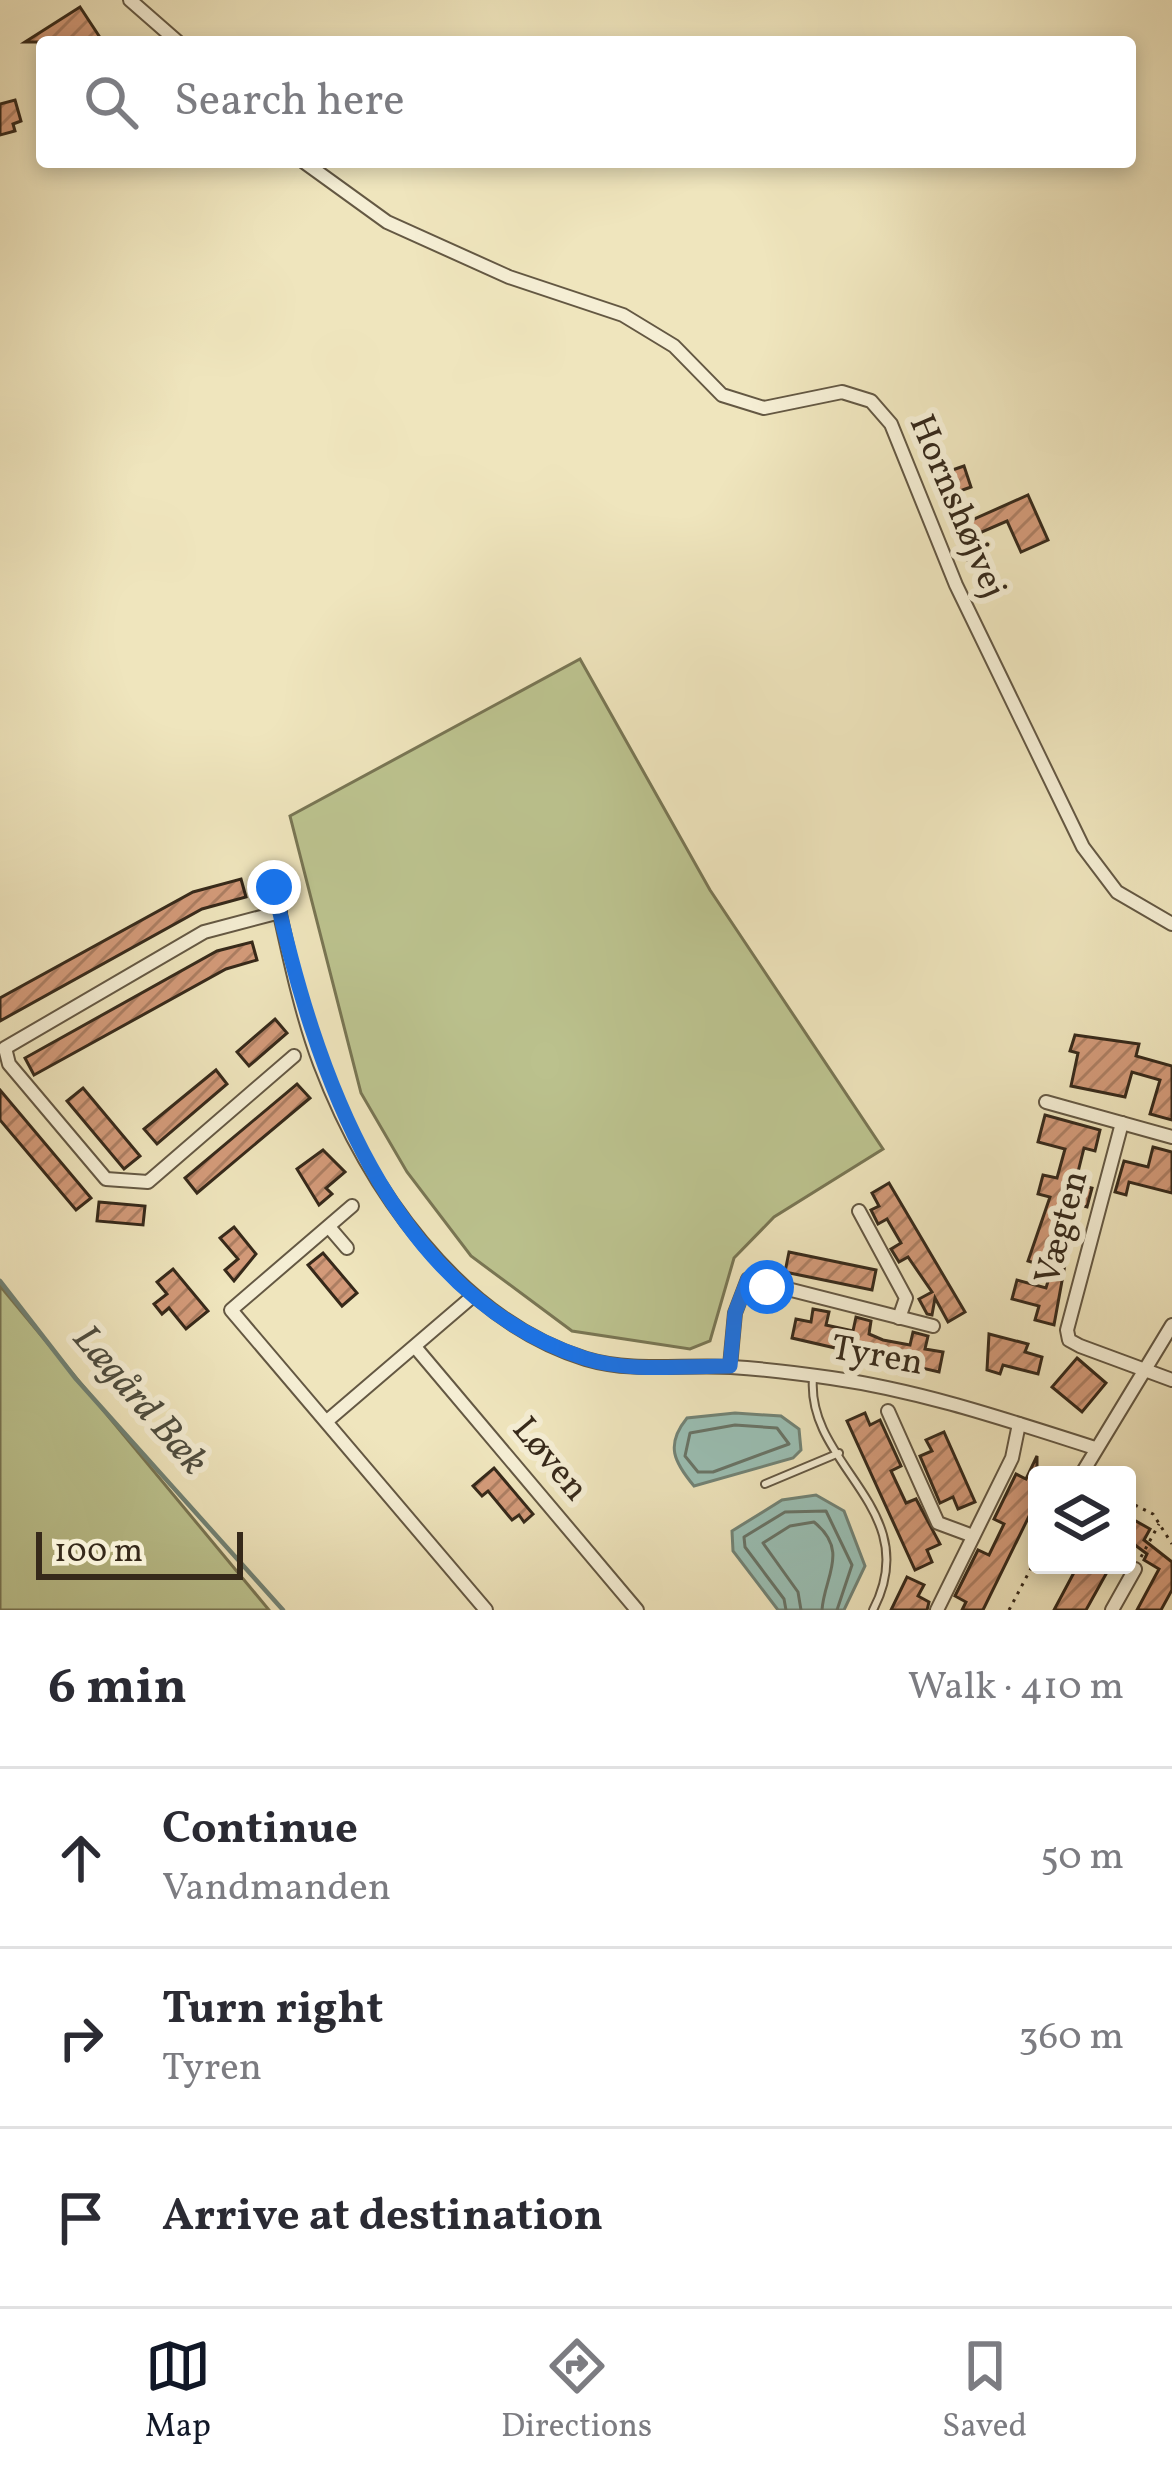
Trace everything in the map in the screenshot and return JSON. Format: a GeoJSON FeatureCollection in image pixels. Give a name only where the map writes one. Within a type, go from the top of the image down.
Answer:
{"type":"FeatureCollection","features":[{"type":"Feature","properties":{"kind":"street"},"geometry":{"type":"LineString","coordinates":[[130,0],[171,36]]}},
{"type":"Feature","properties":{"kind":"street","name":"Hornshøjvej"},"geometry":{"type":"LineString","coordinates":[[312,168],[387,223],[508,277],[623,315],[674,346],[722,395],[764,408],[842,392],[872,401],[892,424],[975,626],[1082,847],[1117,892],[1172,925]]}},
{"type":"Feature","properties":{"kind":"street","name":"Tyren"},"geometry":{"type":"LineString","coordinates":[[274,887],[320,1063],[350,1128],[396,1204],[473,1296],[510,1324],[588,1359],[628,1366],[730,1366],[921,1394],[1095,1448]]}},
{"type":"Feature","properties":{"kind":"street"},"geometry":{"type":"LineString","coordinates":[[280,912],[204,932],[4,1048],[9,1064],[106,1179],[148,1182],[294,1057]]}},
{"type":"Feature","properties":{"kind":"street"},"geometry":{"type":"LineString","coordinates":[[1046,1102],[1172,1137]]}},
{"type":"Feature","properties":{"kind":"street","name":"Vægten"},"geometry":{"type":"LineString","coordinates":[[1122,1123],[1066,1330],[1069,1340],[1080,1346],[1143,1369]]}},
{"type":"Feature","properties":{"kind":"street"},"geometry":{"type":"LineString","coordinates":[[352,1206],[231,1310],[486,1610]]}},
{"type":"Feature","properties":{"kind":"street"},"geometry":{"type":"LineString","coordinates":[[859,1210],[906,1298],[899,1318]]}},
{"type":"Feature","properties":{"kind":"street"},"geometry":{"type":"LineString","coordinates":[[329,1227],[347,1248]]}},
{"type":"Feature","properties":{"kind":"street"},"geometry":{"type":"LineString","coordinates":[[730,1366],[735,1313],[748,1279],[933,1326]]}},
{"type":"Feature","properties":{"kind":"street"},"geometry":{"type":"LineString","coordinates":[[327,1421],[473,1296]]}},
{"type":"Feature","properties":{"kind":"street"},"geometry":{"type":"LineString","coordinates":[[1086,1466],[1172,1325]]}},
{"type":"Feature","properties":{"kind":"street","name":"Løven"},"geometry":{"type":"LineString","coordinates":[[416,1348],[637,1610]]}},
{"type":"Feature","properties":{"kind":"street"},"geometry":{"type":"LineString","coordinates":[[1143,1369],[1172,1379]]}},
{"type":"Feature","properties":{"kind":"street"},"geometry":{"type":"LineString","coordinates":[[888,1411],[938,1522],[973,1536]]}},
{"type":"Feature","properties":{"kind":"street"},"geometry":{"type":"LineString","coordinates":[[937,1610],[1012,1458],[1019,1424]]}},
{"type":"Feature","properties":{"kind":"street"},"geometry":{"type":"LineString","coordinates":[[1112,1610],[1132,1574]]}},
{"type":"Feature","properties":{"kind":"lane"},"geometry":{"type":"LineString","coordinates":[[813,1376],[812,1395],[819,1418],[871,1501],[888,1556],[887,1584],[873,1610]]}},
{"type":"Feature","properties":{"kind":"lane"},"geometry":{"type":"LineString","coordinates":[[765,1484],[838,1453]]}},
{"type":"Feature","properties":{"kind":"path"},"geometry":{"type":"LineString","coordinates":[[1136,1506],[1153,1514],[1172,1544]]}},
{"type":"Feature","properties":{"kind":"path"},"geometry":{"type":"LineString","coordinates":[[1136,1567],[1160,1524]]}},
{"type":"Feature","properties":{"kind":"path"},"geometry":{"type":"LineString","coordinates":[[1009,1610],[1028,1574]]}},
{"type":"Feature","properties":{"kind":"green space"},"geometry":{"type":"Polygon","coordinates":[[[580,659],[710,890],[883,1149],[774,1217],[734,1258],[710,1341],[690,1349],[572,1331],[471,1256],[407,1172],[361,1093],[290,816],[580,659]]]}},
{"type":"Feature","properties":{"kind":"green space"},"geometry":{"type":"Polygon","coordinates":[[[0,1286],[269,1610],[0,1610],[0,1286]]]}},
{"type":"Feature","properties":{"kind":"water"},"geometry":{"type":"Polygon","coordinates":[[[735,1413],[781,1416],[799,1429],[801,1450],[793,1458],[694,1486],[675,1453],[680,1428],[687,1418],[735,1413]]]}},
{"type":"Feature","properties":{"kind":"water"},"geometry":{"type":"Polygon","coordinates":[[[816,1495],[844,1511],[865,1566],[844,1610],[778,1610],[733,1551],[732,1531],[782,1500],[816,1495]]]}},
{"type":"Feature","properties":{"kind":"building"},"geometry":{"type":"Polygon","coordinates":[[[80,7],[99,36],[36,36],[36,42],[25,42],[80,7]]]}},
{"type":"Feature","properties":{"kind":"building"},"geometry":{"type":"Polygon","coordinates":[[[15,100],[21,121],[13,124],[15,131],[0,135],[0,104],[15,100]]]}},
{"type":"Feature","properties":{"kind":"building"},"geometry":{"type":"Polygon","coordinates":[[[964,466],[971,487],[946,496],[938,475],[964,466]]]}},
{"type":"Feature","properties":{"kind":"building"},"geometry":{"type":"Polygon","coordinates":[[[1028,495],[1048,540],[1021,552],[1007,521],[977,534],[989,563],[972,570],[954,528],[1028,495]]]}},
{"type":"Feature","properties":{"kind":"building"},"geometry":{"type":"Polygon","coordinates":[[[241,879],[246,897],[202,909],[0,1021],[0,998],[193,892],[241,879]]]}},
{"type":"Feature","properties":{"kind":"building"},"geometry":{"type":"Polygon","coordinates":[[[252,942],[257,960],[226,969],[34,1075],[25,1058],[217,951],[252,942]]]}},
{"type":"Feature","properties":{"kind":"building"},"geometry":{"type":"Polygon","coordinates":[[[275,1019],[287,1033],[249,1066],[237,1052],[275,1019]]]}},
{"type":"Feature","properties":{"kind":"building"},"geometry":{"type":"Polygon","coordinates":[[[1075,1035],[1139,1044],[1136,1056],[1172,1066],[1172,1120],[1150,1114],[1160,1080],[1132,1072],[1125,1097],[1071,1086],[1078,1053],[1070,1051],[1075,1035]]]}},
{"type":"Feature","properties":{"kind":"building"},"geometry":{"type":"Polygon","coordinates":[[[216,1070],[227,1084],[157,1144],[144,1129],[216,1070]]]}},
{"type":"Feature","properties":{"kind":"building"},"geometry":{"type":"Polygon","coordinates":[[[297,1084],[310,1098],[197,1193],[185,1178],[297,1084]]]}},
{"type":"Feature","properties":{"kind":"building"},"geometry":{"type":"Polygon","coordinates":[[[83,1088],[140,1156],[124,1169],[67,1101],[83,1088]]]}},
{"type":"Feature","properties":{"kind":"building"},"geometry":{"type":"Polygon","coordinates":[[[0,1090],[91,1198],[76,1210],[0,1120],[0,1090]]]}},
{"type":"Feature","properties":{"kind":"building"},"geometry":{"type":"Polygon","coordinates":[[[1045,1115],[1100,1130],[1095,1151],[1084,1148],[1075,1184],[1092,1188],[1087,1207],[1069,1202],[1059,1237],[1055,1256],[1066,1259],[1054,1325],[1035,1320],[1039,1306],[1012,1299],[1017,1280],[1046,1288],[1052,1268],[1028,1261],[1050,1197],[1038,1194],[1043,1175],[1057,1178],[1065,1149],[1038,1142],[1045,1115]]]}},
{"type":"Feature","properties":{"kind":"building"},"geometry":{"type":"Polygon","coordinates":[[[1153,1147],[1172,1152],[1172,1193],[1129,1182],[1126,1195],[1115,1192],[1124,1161],[1148,1167],[1153,1147]]]}},
{"type":"Feature","properties":{"kind":"building"},"geometry":{"type":"Polygon","coordinates":[[[323,1150],[345,1172],[326,1188],[332,1194],[319,1205],[297,1169],[323,1150]]]}},
{"type":"Feature","properties":{"kind":"building"},"geometry":{"type":"Polygon","coordinates":[[[889,1183],[965,1312],[948,1322],[935,1298],[932,1315],[927,1314],[919,1299],[932,1292],[908,1257],[899,1262],[891,1249],[901,1243],[887,1219],[878,1224],[871,1210],[879,1206],[872,1193],[889,1183]]]}},
{"type":"Feature","properties":{"kind":"building"},"geometry":{"type":"Polygon","coordinates":[[[99,1202],[145,1206],[143,1225],[97,1221],[99,1202]]]}},
{"type":"Feature","properties":{"kind":"building"},"geometry":{"type":"Polygon","coordinates":[[[234,1227],[256,1254],[234,1281],[225,1270],[238,1259],[220,1238],[234,1227]]]}},
{"type":"Feature","properties":{"kind":"building"},"geometry":{"type":"Polygon","coordinates":[[[789,1252],[876,1270],[872,1290],[785,1272],[789,1252]]]}},
{"type":"Feature","properties":{"kind":"building"},"geometry":{"type":"Polygon","coordinates":[[[323,1253],[357,1293],[342,1306],[308,1265],[323,1253]]]}},
{"type":"Feature","properties":{"kind":"building"},"geometry":{"type":"Polygon","coordinates":[[[173,1269],[208,1311],[186,1329],[169,1308],[162,1314],[154,1304],[167,1294],[157,1282],[173,1269]]]}},
{"type":"Feature","properties":{"kind":"building"},"geometry":{"type":"Polygon","coordinates":[[[813,1309],[829,1312],[826,1325],[853,1331],[856,1317],[871,1321],[869,1334],[883,1340],[910,1345],[913,1332],[928,1336],[925,1349],[943,1352],[939,1372],[792,1338],[796,1319],[811,1322],[813,1309]]]}},
{"type":"Feature","properties":{"kind":"building"},"geometry":{"type":"Polygon","coordinates":[[[989,1334],[1028,1344],[1025,1352],[1042,1357],[1038,1374],[1003,1365],[1000,1374],[987,1370],[989,1334]]]}},
{"type":"Feature","properties":{"kind":"building"},"geometry":{"type":"Polygon","coordinates":[[[1077,1358],[1106,1383],[1082,1412],[1052,1387],[1077,1358]]]}},
{"type":"Feature","properties":{"kind":"building"},"geometry":{"type":"Polygon","coordinates":[[[865,1413],[870,1425],[880,1420],[901,1466],[891,1471],[906,1503],[916,1499],[940,1544],[927,1550],[932,1562],[915,1570],[847,1421],[865,1413]]]}},
{"type":"Feature","properties":{"kind":"building"},"geometry":{"type":"Polygon","coordinates":[[[944,1432],[975,1502],[958,1509],[953,1497],[940,1503],[920,1456],[932,1451],[926,1440],[944,1432]]]}},
{"type":"Feature","properties":{"kind":"building"},"geometry":{"type":"Polygon","coordinates":[[[494,1468],[533,1514],[524,1522],[519,1515],[512,1520],[488,1491],[482,1496],[473,1486],[494,1468]]]}},
{"type":"Feature","properties":{"kind":"building"},"geometry":{"type":"Polygon","coordinates":[[[1016,1474],[1026,1479],[1028,1475],[1028,1518],[983,1610],[962,1610],[966,1602],[955,1596],[978,1550],[989,1555],[1004,1524],[994,1519],[1016,1474]]]}},
{"type":"Feature","properties":{"kind":"building"},"geometry":{"type":"Polygon","coordinates":[[[1136,1521],[1150,1529],[1144,1540],[1172,1562],[1172,1590],[1161,1610],[1137,1610],[1159,1569],[1144,1560],[1147,1554],[1136,1546],[1136,1521]]]}},
{"type":"Feature","properties":{"kind":"building"},"geometry":{"type":"Polygon","coordinates":[[[1073,1574],[1106,1574],[1086,1610],[1054,1610],[1073,1574]]]}},
{"type":"Feature","properties":{"kind":"building"},"geometry":{"type":"Polygon","coordinates":[[[907,1577],[924,1585],[918,1596],[929,1602],[927,1610],[891,1610],[907,1577]]]}},
{"type":"Feature","properties":{"kind":"waterway","name":"Lægård Bæk"},"geometry":{"type":"LineString","coordinates":[[0,1281],[76,1379],[283,1610]]}},
{"type":"Feature","properties":{"kind":"route"},"geometry":{"type":"LineString","coordinates":[[274,887],[320,1063],[350,1128],[396,1204],[473,1296],[510,1324],[588,1359],[628,1366],[730,1366],[735,1313],[748,1279],[767,1287]]}}]}
